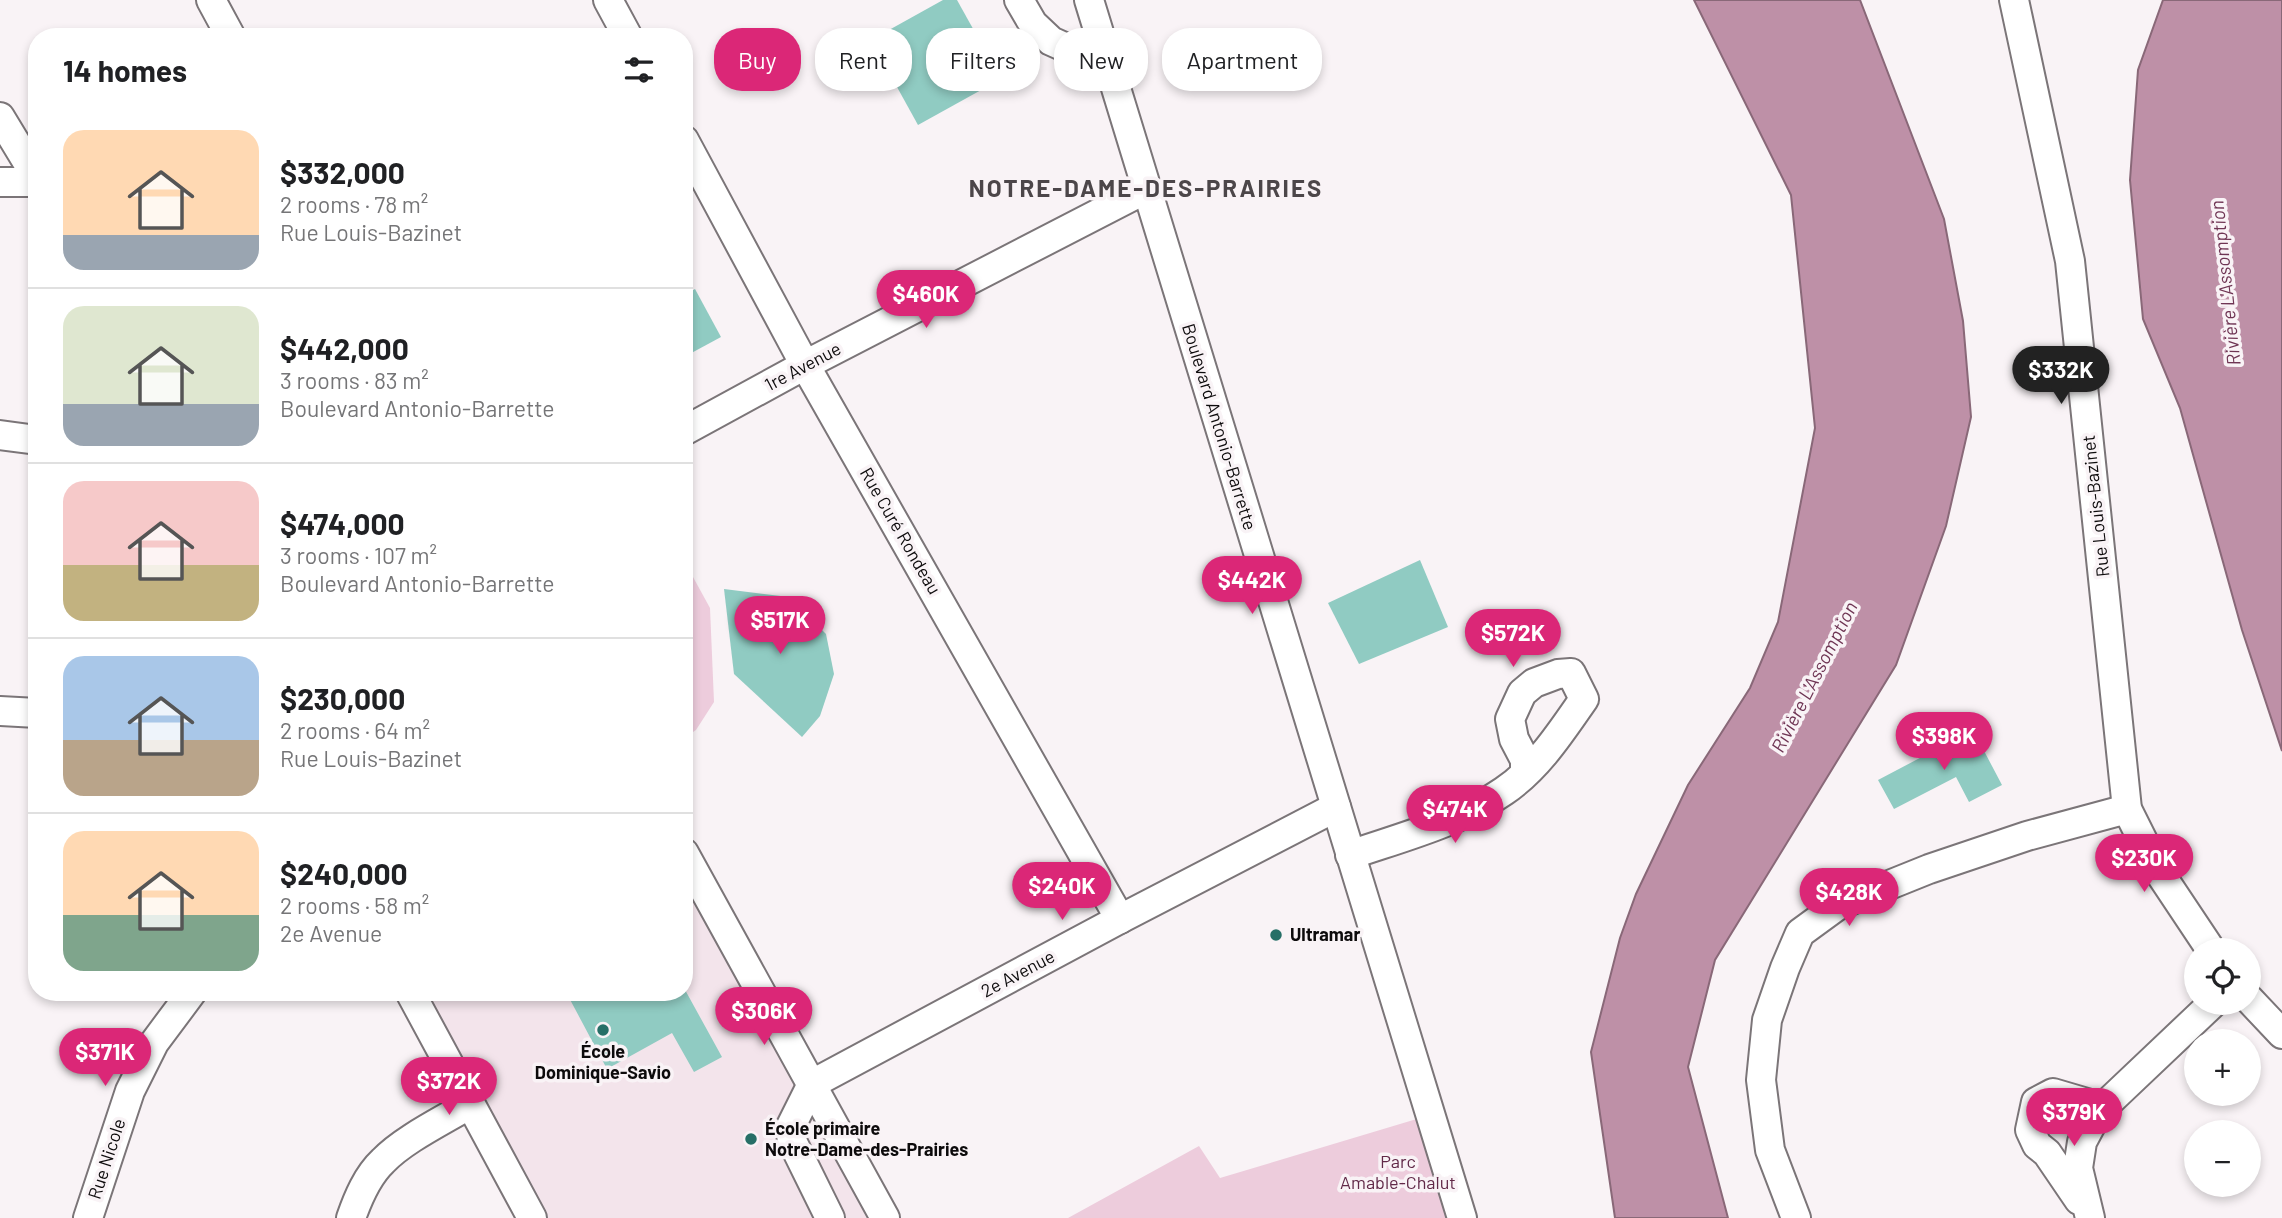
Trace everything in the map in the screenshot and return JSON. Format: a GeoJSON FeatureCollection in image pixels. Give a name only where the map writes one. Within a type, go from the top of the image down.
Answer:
{"type":"FeatureCollection","features":[{"type":"Feature","properties":{"kind":"street"},"geometry":{"type":"LineString","coordinates":[[211,0],[226,28]]}},
{"type":"Feature","properties":{"kind":"street"},"geometry":{"type":"LineString","coordinates":[[608,0],[623,28]]}},
{"type":"Feature","properties":{"kind":"street"},"geometry":{"type":"LineString","coordinates":[[1019,0],[1032,24],[1054,42]]}},
{"type":"Feature","properties":{"kind":"street","name":"Boulevard Antonio-Barrette"},"geometry":{"type":"LineString","coordinates":[[1088,0],[1097,28]]}},
{"type":"Feature","properties":{"kind":"street","name":"Rue Louis-Bazinet"},"geometry":{"type":"LineString","coordinates":[[2014,0],[2070,261],[2127,808],[2157,869],[2203,938]]}},
{"type":"Feature","properties":{"kind":"street","name":"Boulevard Antonio-Barrette"},"geometry":{"type":"LineString","coordinates":[[1116,91],[1462,1218]]}},
{"type":"Feature","properties":{"kind":"street"},"geometry":{"type":"LineString","coordinates":[[0,117],[28,165]]}},
{"type":"Feature","properties":{"kind":"street","name":"Rue Curé Rondeau"},"geometry":{"type":"LineString","coordinates":[[693,157],[805,365],[1120,919]]}},
{"type":"Feature","properties":{"kind":"street"},"geometry":{"type":"LineString","coordinates":[[0,182],[28,180]]}},
{"type":"Feature","properties":{"kind":"street","name":"1re Avenue"},"geometry":{"type":"LineString","coordinates":[[693,426],[805,365],[1146,189]]}},
{"type":"Feature","properties":{"kind":"street"},"geometry":{"type":"LineString","coordinates":[[0,435],[28,439]]}},
{"type":"Feature","properties":{"kind":"street"},"geometry":{"type":"LineString","coordinates":[[0,711],[28,713]]}},
{"type":"Feature","properties":{"kind":"street"},"geometry":{"type":"LineString","coordinates":[[1350,855],[1443,823],[1483,804],[1525,773]]}},
{"type":"Feature","properties":{"kind":"street","name":"2e Avenue"},"geometry":{"type":"LineString","coordinates":[[812,1084],[1336,807]]}},
{"type":"Feature","properties":{"kind":"street"},"geometry":{"type":"LineString","coordinates":[[1796,1218],[1770,1150],[1761,1080],[1767,1020],[1800,933],[1837,906],[1928,869],[2027,836],[2127,808]]}},
{"type":"Feature","properties":{"kind":"street"},"geometry":{"type":"LineString","coordinates":[[693,869],[886,1218]]}},
{"type":"Feature","properties":{"kind":"street","name":"Rue Nicole"},"geometry":{"type":"LineString","coordinates":[[88,1218],[130,1091],[154,1043],[185,1001]]}},
{"type":"Feature","properties":{"kind":"street"},"geometry":{"type":"LineString","coordinates":[[415,1001],[532,1218]]}},
{"type":"Feature","properties":{"kind":"street"},"geometry":{"type":"LineString","coordinates":[[2261,1012],[2282,1034]]}},
{"type":"Feature","properties":{"kind":"street"},"geometry":{"type":"LineString","coordinates":[[2089,1216],[2078,1168],[2082,1142],[2098,1112],[2200,1015]]}},
{"type":"Feature","properties":{"kind":"street"},"geometry":{"type":"LineString","coordinates":[[812,1084],[790,1128],[792,1141],[830,1218]]}},
{"type":"Feature","properties":{"kind":"street"},"geometry":{"type":"LineString","coordinates":[[2089,1216],[2047,1153],[2037,1146],[2030,1130],[2036,1102],[2053,1093],[2087,1103],[2098,1112]]}},
{"type":"Feature","properties":{"kind":"street"},"geometry":{"type":"LineString","coordinates":[[351,1218],[368,1180],[382,1161],[470,1104]]}},
{"type":"Feature","properties":{"kind":"shaded area","name":"École Dominique-Savio"},"geometry":{"type":"Polygon","coordinates":[[[693,870],[879,1218],[546,1218],[415,1001],[693,1001],[693,870]]]}},
{"type":"Feature","properties":{"kind":"green space"},"geometry":{"type":"Polygon","coordinates":[[[693,577],[710,608],[714,702],[693,732],[693,577]]]}},
{"type":"Feature","properties":{"kind":"green space","name":"Parc Amable-Chalut"},"geometry":{"type":"Polygon","coordinates":[[[1430,1115],[1458,1218],[1068,1218],[1199,1146],[1220,1178],[1430,1115]]]}},
{"type":"Feature","properties":{"kind":"water","name":"Rivière L'Assomption"},"geometry":{"type":"Polygon","coordinates":[[[1694,0],[1860,0],[1944,219],[1963,321],[1971,417],[1946,526],[1896,665],[1715,960],[1688,1067],[1728,1218],[1615,1218],[1591,1052],[1620,938],[1636,894],[1688,785],[1750,688],[1778,622],[1815,428],[1791,195],[1694,0]]]}},
{"type":"Feature","properties":{"kind":"water","name":"Rivière L'Assomption"},"geometry":{"type":"Polygon","coordinates":[[[2163,0],[2282,0],[2282,751],[2242,630],[2180,408],[2143,319],[2130,180],[2138,70],[2163,0]]]}},
{"type":"Feature","properties":{"kind":"building"},"geometry":{"type":"Polygon","coordinates":[[[943,0],[957,0],[973,28],[926,28],[926,91],[979,91],[918,125],[899,91],[912,91],[912,28],[893,28],[943,0]]]}},
{"type":"Feature","properties":{"kind":"building"},"geometry":{"type":"Polygon","coordinates":[[[695,289],[721,337],[693,352],[695,289]]]}},
{"type":"Feature","properties":{"kind":"building"},"geometry":{"type":"Polygon","coordinates":[[[1420,560],[1448,627],[1359,664],[1328,603],[1420,560]]]}},
{"type":"Feature","properties":{"kind":"building"},"geometry":{"type":"Polygon","coordinates":[[[724,589],[789,597],[826,634],[834,674],[820,716],[802,737],[734,674],[724,589]]]}},
{"type":"Feature","properties":{"kind":"building"},"geometry":{"type":"Polygon","coordinates":[[[1973,730],[2002,785],[1969,802],[1956,777],[1894,809],[1878,780],[1973,730]]]}},
{"type":"Feature","properties":{"kind":"building"},"geometry":{"type":"Polygon","coordinates":[[[571,1001],[691,1001],[722,1057],[694,1072],[672,1033],[607,1069],[571,1001]]]}},
{"type":"Feature","properties":{"kind":"place","name":"Ultramar"},"geometry":{"type":"Point","coordinates":[1276,935]}},
{"type":"Feature","properties":{"kind":"place","name":"École Dominique-Savio"},"geometry":{"type":"Point","coordinates":[603,1030]}},
{"type":"Feature","properties":{"kind":"place","name":"École primaire Notre-Dame-des-Prairies"},"geometry":{"type":"Point","coordinates":[751,1139]}},
{"type":"Feature","properties":{"kind":"district","name":"NOTRE-DAME-DES-PRAIRIES"},"geometry":{"type":"Point","coordinates":[1146,189]}}]}
